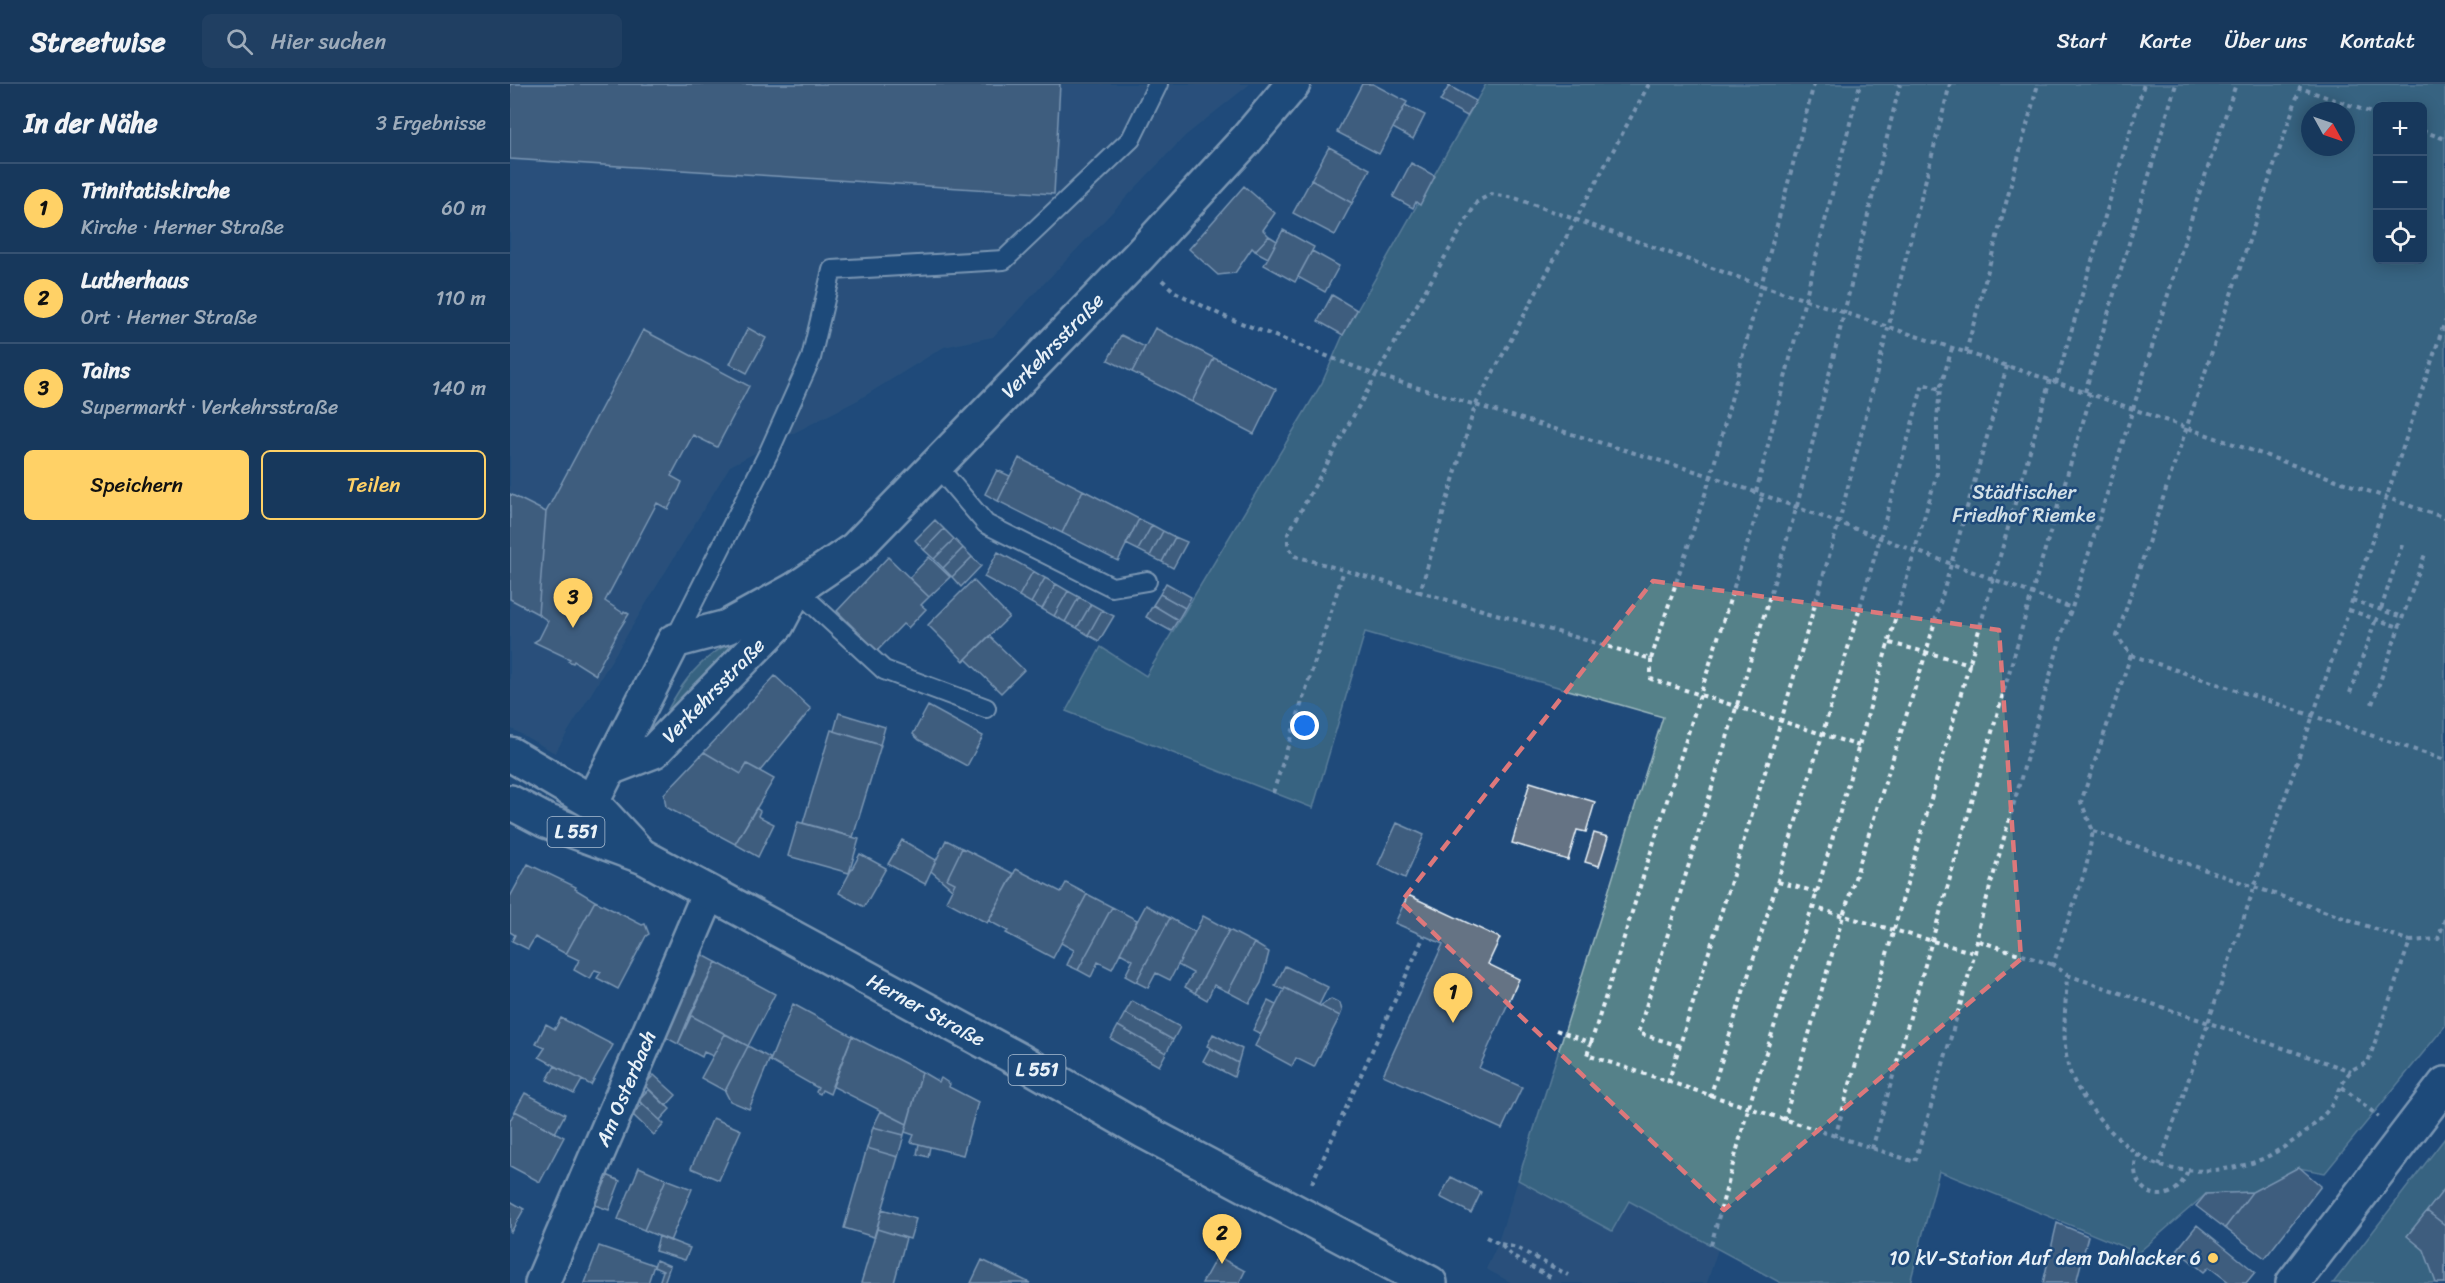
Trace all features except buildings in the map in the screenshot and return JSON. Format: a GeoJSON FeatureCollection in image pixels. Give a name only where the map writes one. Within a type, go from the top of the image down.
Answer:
{"type":"FeatureCollection","features":[{"type":"Feature","properties":{"kind":"street","name":"Verkehrsstraße"},"geometry":{"type":"LineString","coordinates":[[592,802],[674,641],[727,627],[796,589],[855,549],[1138,257],[1246,140],[1293,84]]}},
{"type":"Feature","properties":{"kind":"street","name":"Verkehrsstraße"},"geometry":{"type":"LineString","coordinates":[[610,768],[654,751],[777,625],[796,589]]}},
{"type":"Feature","properties":{"kind":"street","name":"Herner Straße"},"geometry":{"type":"LineString","coordinates":[[510,754],[592,802],[644,857]]}},
{"type":"Feature","properties":{"kind":"street","name":"L 551"},"geometry":{"type":"LineString","coordinates":[[510,789],[592,802]]}},
{"type":"Feature","properties":{"kind":"street","name":"Herner Straße"},"geometry":{"type":"LineString","coordinates":[[510,802],[546,821],[644,857],[878,982],[1145,1132],[1430,1283]]}},
{"type":"Feature","properties":{"kind":"street","name":"Am Osterbach"},"geometry":{"type":"LineString","coordinates":[[542,1283],[709,893]]}},
{"type":"Feature","properties":{"kind":"street"},"geometry":{"type":"LineString","coordinates":[[2293,1283],[2445,1084]]}},
{"type":"Feature","properties":{"kind":"lane"},"geometry":{"type":"LineString","coordinates":[[674,641],[768,454],[811,358],[832,270],[1004,260],[1131,139],[1158,84]]}},
{"type":"Feature","properties":{"kind":"lane"},"geometry":{"type":"LineString","coordinates":[[936,465],[986,524],[1112,587],[1148,581]]}},
{"type":"Feature","properties":{"kind":"lane"},"geometry":{"type":"LineString","coordinates":[[796,589],[884,670],[986,708]]}},
{"type":"Feature","properties":{"kind":"path"},"geometry":{"type":"LineString","coordinates":[[1420,592],[1474,406],[1649,84]]}},
{"type":"Feature","properties":{"kind":"path"},"geometry":{"type":"LineString","coordinates":[[1814,84],[1711,476],[1651,659],[1651,679],[1860,746]]}},
{"type":"Feature","properties":{"kind":"path"},"geometry":{"type":"LineString","coordinates":[[1756,492],[1860,84]]}},
{"type":"Feature","properties":{"kind":"path"},"geometry":{"type":"LineString","coordinates":[[1680,1046],[1638,1034],[1797,506],[1846,313],[1900,84]]}},
{"type":"Feature","properties":{"kind":"path"},"geometry":{"type":"LineString","coordinates":[[1668,1083],[1781,721],[1839,522],[1950,84]]}},
{"type":"Feature","properties":{"kind":"path"},"geometry":{"type":"LineString","coordinates":[[1966,352],[2038,84]]}},
{"type":"Feature","properties":{"kind":"path"},"geometry":{"type":"LineString","coordinates":[[2056,383],[2144,84]]}},
{"type":"Feature","properties":{"kind":"path"},"geometry":{"type":"LineString","coordinates":[[2085,392],[2176,84]]}},
{"type":"Feature","properties":{"kind":"path"},"geometry":{"type":"LineString","coordinates":[[1763,494],[1587,1055],[1915,1162],[1979,941],[1979,926],[2063,630],[2072,608],[2197,200],[2236,84]]}},
{"type":"Feature","properties":{"kind":"path"},"geometry":{"type":"LineString","coordinates":[[2373,113],[2300,86],[2117,636],[2131,655],[2445,760]]}},
{"type":"Feature","properties":{"kind":"path"},"geometry":{"type":"LineString","coordinates":[[2427,133],[2445,139]]}},
{"type":"Feature","properties":{"kind":"path"},"geometry":{"type":"LineString","coordinates":[[1651,659],[1295,556],[1288,547],[1288,534],[1376,375],[1477,202],[1491,194],[1515,198],[1760,285],[2050,380],[2445,518]]}},
{"type":"Feature","properties":{"kind":"path"},"geometry":{"type":"LineString","coordinates":[[1138,257],[1175,292],[1223,316],[1376,375],[1711,476],[2072,608]]}},
{"type":"Feature","properties":{"kind":"path"},"geometry":{"type":"LineString","coordinates":[[2159,1166],[2387,498],[2445,321]]}},
{"type":"Feature","properties":{"kind":"path"},"geometry":{"type":"LineString","coordinates":[[1712,1245],[1748,1109],[1860,746],[1937,473],[1937,419],[1940,388],[1952,348]]}},
{"type":"Feature","properties":{"kind":"path"},"geometry":{"type":"LineString","coordinates":[[1784,1121],[1843,916],[1926,653],[2007,366]]}},
{"type":"Feature","properties":{"kind":"path"},"geometry":{"type":"LineString","coordinates":[[1835,1137],[1995,581],[2050,380]]}},
{"type":"Feature","properties":{"kind":"path"},"geometry":{"type":"LineString","coordinates":[[1710,1097],[1778,882],[1881,540],[1923,384],[1940,388]]}},
{"type":"Feature","properties":{"kind":"path"},"geometry":{"type":"LineString","coordinates":[[1872,1149],[2091,395]]}},
{"type":"Feature","properties":{"kind":"path"},"geometry":{"type":"LineString","coordinates":[[2380,609],[2402,545]]}},
{"type":"Feature","properties":{"kind":"path"},"geometry":{"type":"LineString","coordinates":[[2372,704],[2425,554]]}},
{"type":"Feature","properties":{"kind":"path"},"geometry":{"type":"LineString","coordinates":[[1273,792],[1344,570]]}},
{"type":"Feature","properties":{"kind":"path"},"geometry":{"type":"LineString","coordinates":[[2352,600],[2403,617]]}},
{"type":"Feature","properties":{"kind":"path"},"geometry":{"type":"LineString","coordinates":[[2349,610],[2399,627]]}},
{"type":"Feature","properties":{"kind":"path"},"geometry":{"type":"LineString","coordinates":[[2350,693],[2376,619]]}},
{"type":"Feature","properties":{"kind":"path"},"geometry":{"type":"LineString","coordinates":[[1890,643],[1971,664]]}},
{"type":"Feature","properties":{"kind":"path"},"geometry":{"type":"LineString","coordinates":[[2053,964],[2086,868],[2093,831],[2081,802],[2131,655]]}},
{"type":"Feature","properties":{"kind":"path"},"geometry":{"type":"LineString","coordinates":[[2093,831],[2410,941],[2438,939],[2445,919]]}},
{"type":"Feature","properties":{"kind":"path"},"geometry":{"type":"LineString","coordinates":[[1778,882],[1816,892]]}},
{"type":"Feature","properties":{"kind":"path"},"geometry":{"type":"LineString","coordinates":[[1812,907],[1975,953]]}},
{"type":"Feature","properties":{"kind":"path"},"geometry":{"type":"LineString","coordinates":[[1298,1214],[1424,936]]}},
{"type":"Feature","properties":{"kind":"path"},"geometry":{"type":"LineString","coordinates":[[1979,941],[2053,964],[2067,974],[2351,1071]]}},
{"type":"Feature","properties":{"kind":"path"},"geometry":{"type":"LineString","coordinates":[[2067,974],[2065,1027],[2067,1062],[2082,1096],[2104,1127],[2159,1166],[2188,1170],[2233,1168],[2269,1156],[2300,1137],[2331,1107],[2351,1071],[2368,1062],[2410,941]]}},
{"type":"Feature","properties":{"kind":"path"},"geometry":{"type":"LineString","coordinates":[[1556,1030],[1591,1043]]}},
{"type":"Feature","properties":{"kind":"path"},"geometry":{"type":"LineString","coordinates":[[2342,1087],[2404,1138]]}},
{"type":"Feature","properties":{"kind":"path"},"geometry":{"type":"LineString","coordinates":[[2138,1153],[2134,1164],[2136,1178],[2140,1185],[2154,1195],[2170,1193],[2178,1189],[2188,1170]]}},
{"type":"Feature","properties":{"kind":"path"},"geometry":{"type":"LineString","coordinates":[[1486,1237],[1500,1244],[1517,1248],[1568,1275]]}},
{"type":"Feature","properties":{"kind":"path"},"geometry":{"type":"LineString","coordinates":[[1500,1244],[1513,1257],[1554,1279]]}},
{"type":"Feature","properties":{"kind":"highlighted area"},"geometry":{"type":"Polygon","coordinates":[[[1653,581],[1999,630],[2021,959],[1724,1210],[1401,902],[1653,581]]]}},
{"type":"Feature","properties":{"kind":"shaded area"},"geometry":{"type":"Polygon","coordinates":[[[510,84],[1250,84],[1185,136],[993,337],[944,347],[858,400],[730,466],[555,753],[510,728],[510,84]]]}},
{"type":"Feature","properties":{"kind":"shaded area"},"geometry":{"type":"Polygon","coordinates":[[[1518,1180],[1611,1231],[1629,1200],[1718,1249],[1707,1283],[1512,1283],[1486,1269],[1496,1248],[1518,1180]]]}},
{"type":"Feature","properties":{"kind":"green space","name":"Städtischer Friedhof Riemke"},"geometry":{"type":"Polygon","coordinates":[[[1486,84],[2445,84],[2445,1026],[2325,1173],[2299,1168],[2252,1192],[2206,1194],[2138,1253],[1939,1171],[1910,1283],[1781,1283],[1629,1201],[1612,1231],[1518,1180],[1663,717],[1365,632],[1313,808],[1066,711],[1101,647],[1146,676],[1322,383],[1343,335],[1486,84]]]}},
{"type":"Feature","properties":{"kind":"green space"},"geometry":{"type":"Polygon","coordinates":[[[746,635],[652,742],[687,679],[712,655],[727,644],[746,635]]]}},
{"type":"Feature","properties":{"kind":"green space"},"geometry":{"type":"Polygon","coordinates":[[[2445,1138],[2445,1283],[2333,1283],[2334,1282],[2445,1138]]]}},
{"type":"Feature","properties":{"kind":"place","name":"Tains"},"geometry":{"type":"Point","coordinates":[573,628]}},
{"type":"Feature","properties":{"kind":"place","name":"Trinitatiskirche"},"geometry":{"type":"Point","coordinates":[1453,1023]}},
{"type":"Feature","properties":{"kind":"place","name":"10 kV-Station Auf dem Dahlacker 6"},"geometry":{"type":"Point","coordinates":[2213,1258]}},
{"type":"Feature","properties":{"kind":"place","name":"Lutherhaus"},"geometry":{"type":"Point","coordinates":[1222,1264]}}]}
